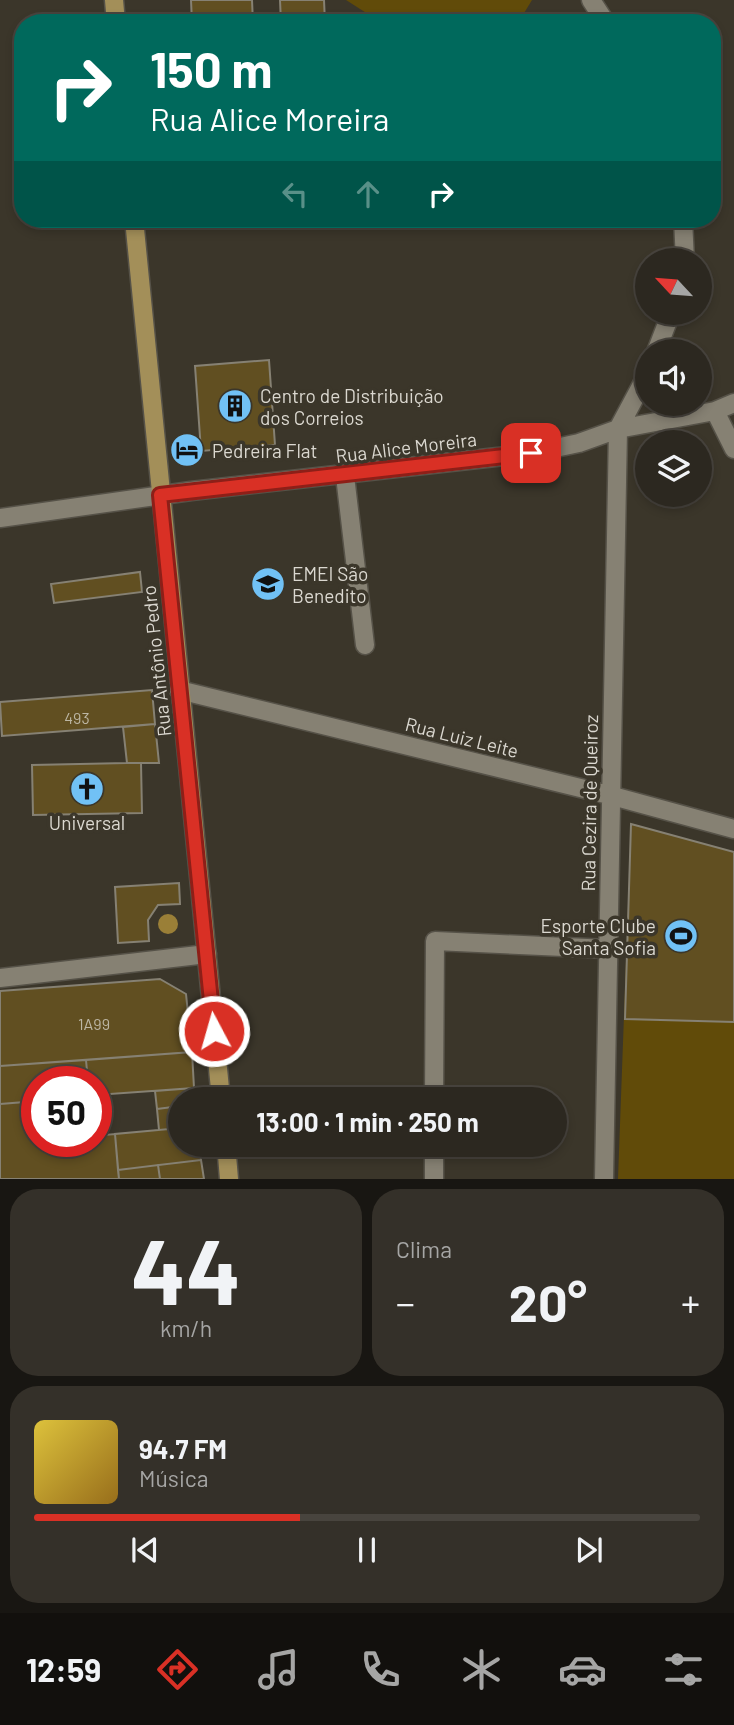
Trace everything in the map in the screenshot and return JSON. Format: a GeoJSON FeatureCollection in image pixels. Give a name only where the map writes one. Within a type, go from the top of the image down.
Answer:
{"type":"FeatureCollection","features":[{"type":"Feature","properties":{"kind":"main road","name":"Rua Antônio Pedro"},"geometry":{"type":"LineString","coordinates":[[135,228],[220,1087]]}},
{"type":"Feature","properties":{"kind":"main road"},"geometry":{"type":"LineString","coordinates":[[227,1157],[229,1179]]}},
{"type":"Feature","properties":{"kind":"street"},"geometry":{"type":"LineString","coordinates":[[683,228],[684,248]]}},
{"type":"Feature","properties":{"kind":"street"},"geometry":{"type":"LineString","coordinates":[[618,429],[635,397]]}},
{"type":"Feature","properties":{"kind":"street","name":"Rua Alice Moreira"},"geometry":{"type":"LineString","coordinates":[[0,518],[160,495],[531,453],[579,443],[618,429],[715,411],[734,403]]}},
{"type":"Feature","properties":{"kind":"street"},"geometry":{"type":"LineString","coordinates":[[715,411],[734,449]]}},
{"type":"Feature","properties":{"kind":"street","name":"Rua Cezira de Queiroz"},"geometry":{"type":"LineString","coordinates":[[604,1179],[609,795],[618,429]]}},
{"type":"Feature","properties":{"kind":"street"},"geometry":{"type":"LineString","coordinates":[[345,476],[365,645]]}},
{"type":"Feature","properties":{"kind":"street","name":"Rua Luiz Leite"},"geometry":{"type":"LineString","coordinates":[[179,690],[609,795],[734,829]]}},
{"type":"Feature","properties":{"kind":"street"},"geometry":{"type":"LineString","coordinates":[[434,1087],[435,941],[608,949]]}},
{"type":"Feature","properties":{"kind":"street"},"geometry":{"type":"LineString","coordinates":[[0,978],[207,954]]}},
{"type":"Feature","properties":{"kind":"street"},"geometry":{"type":"LineString","coordinates":[[434,1157],[434,1179]]}},
{"type":"Feature","properties":{"kind":"shaded area"},"geometry":{"type":"Polygon","coordinates":[[[346,0],[532,0],[523,14],[368,14],[346,0]]]}},
{"type":"Feature","properties":{"kind":"shaded area","name":"Esporte Clube Santa Sofia"},"geometry":{"type":"Polygon","coordinates":[[[631,824],[734,852],[734,1179],[618,1179],[631,824]]]}},
{"type":"Feature","properties":{"kind":"building"},"geometry":{"type":"Polygon","coordinates":[[[191,0],[252,0],[253,14],[192,14],[191,0]]]}},
{"type":"Feature","properties":{"kind":"building"},"geometry":{"type":"Polygon","coordinates":[[[280,0],[324,0],[325,14],[281,14],[280,0]]]}},
{"type":"Feature","properties":{"kind":"building","name":"Centro de Distribuição dos Correios"},"geometry":{"type":"Polygon","coordinates":[[[269,360],[275,445],[201,451],[195,366],[269,360]]]}},
{"type":"Feature","properties":{"kind":"building"},"geometry":{"type":"Polygon","coordinates":[[[140,572],[142,592],[54,603],[51,584],[140,572]]]}},
{"type":"Feature","properties":{"kind":"building"},"geometry":{"type":"Polygon","coordinates":[[[152,690],[155,724],[2,736],[0,702],[152,690]]]}},
{"type":"Feature","properties":{"kind":"building"},"geometry":{"type":"Polygon","coordinates":[[[155,724],[159,763],[127,763],[123,727],[155,724]]]}},
{"type":"Feature","properties":{"kind":"building","name":"Universal"},"geometry":{"type":"Polygon","coordinates":[[[141,763],[142,813],[33,815],[32,765],[141,763]]]}},
{"type":"Feature","properties":{"kind":"building"},"geometry":{"type":"Polygon","coordinates":[[[631,824],[734,852],[734,1022],[625,1019],[631,824]]]}},
{"type":"Feature","properties":{"kind":"building"},"geometry":{"type":"Polygon","coordinates":[[[179,883],[180,904],[158,905],[148,920],[149,941],[118,943],[115,887],[179,883]]]}},
{"type":"Feature","properties":{"kind":"building"},"geometry":{"type":"Polygon","coordinates":[[[160,979],[186,994],[192,1052],[0,1066],[0,991],[160,979]]]}},
{"type":"Feature","properties":{"kind":"building"},"geometry":{"type":"Polygon","coordinates":[[[192,1052],[194,1087],[168,1087],[168,1090],[112,1094],[112,1066],[87,1066],[86,1060],[192,1052]]]}},
{"type":"Feature","properties":{"kind":"building"},"geometry":{"type":"Polygon","coordinates":[[[86,1060],[87,1066],[21,1066],[21,1102],[0,1104],[0,1066],[86,1060]]]}},
{"type":"Feature","properties":{"kind":"building"},"geometry":{"type":"Polygon","coordinates":[[[168,1090],[168,1108],[157,1109],[155,1091],[168,1090]]]}},
{"type":"Feature","properties":{"kind":"building"},"geometry":{"type":"Polygon","coordinates":[[[21,1102],[21,1157],[112,1157],[112,1134],[115,1134],[119,1179],[0,1179],[0,1104],[21,1102]]]}},
{"type":"Feature","properties":{"kind":"building"},"geometry":{"type":"Polygon","coordinates":[[[168,1108],[168,1129],[159,1130],[157,1109],[168,1108]]]}},
{"type":"Feature","properties":{"kind":"building"},"geometry":{"type":"Polygon","coordinates":[[[168,1129],[168,1157],[201,1157],[201,1160],[118,1170],[115,1134],[168,1129]]]}},
{"type":"Feature","properties":{"kind":"building"},"geometry":{"type":"Polygon","coordinates":[[[201,1160],[204,1179],[160,1179],[158,1165],[201,1160]]]}},
{"type":"Feature","properties":{"kind":"building"},"geometry":{"type":"Polygon","coordinates":[[[158,1165],[160,1179],[119,1179],[118,1170],[158,1165]]]}},
{"type":"Feature","properties":{"kind":"place","name":"Centro de Distribuição dos Correios"},"geometry":{"type":"Point","coordinates":[235,406]}},
{"type":"Feature","properties":{"kind":"place","name":"Pedreira Flat"},"geometry":{"type":"Point","coordinates":[187,450]}},
{"type":"Feature","properties":{"kind":"place","name":"EMEI São Benedito"},"geometry":{"type":"Point","coordinates":[268,584]}},
{"type":"Feature","properties":{"kind":"place","name":"Universal"},"geometry":{"type":"Point","coordinates":[87,789]}},
{"type":"Feature","properties":{"kind":"place","name":"Esporte Clube Santa Sofia"},"geometry":{"type":"Point","coordinates":[681,936]}},
{"type":"Feature","properties":{"kind":"route"},"geometry":{"type":"LineString","coordinates":[[214,1031],[160,495],[531,453]]}}]}
